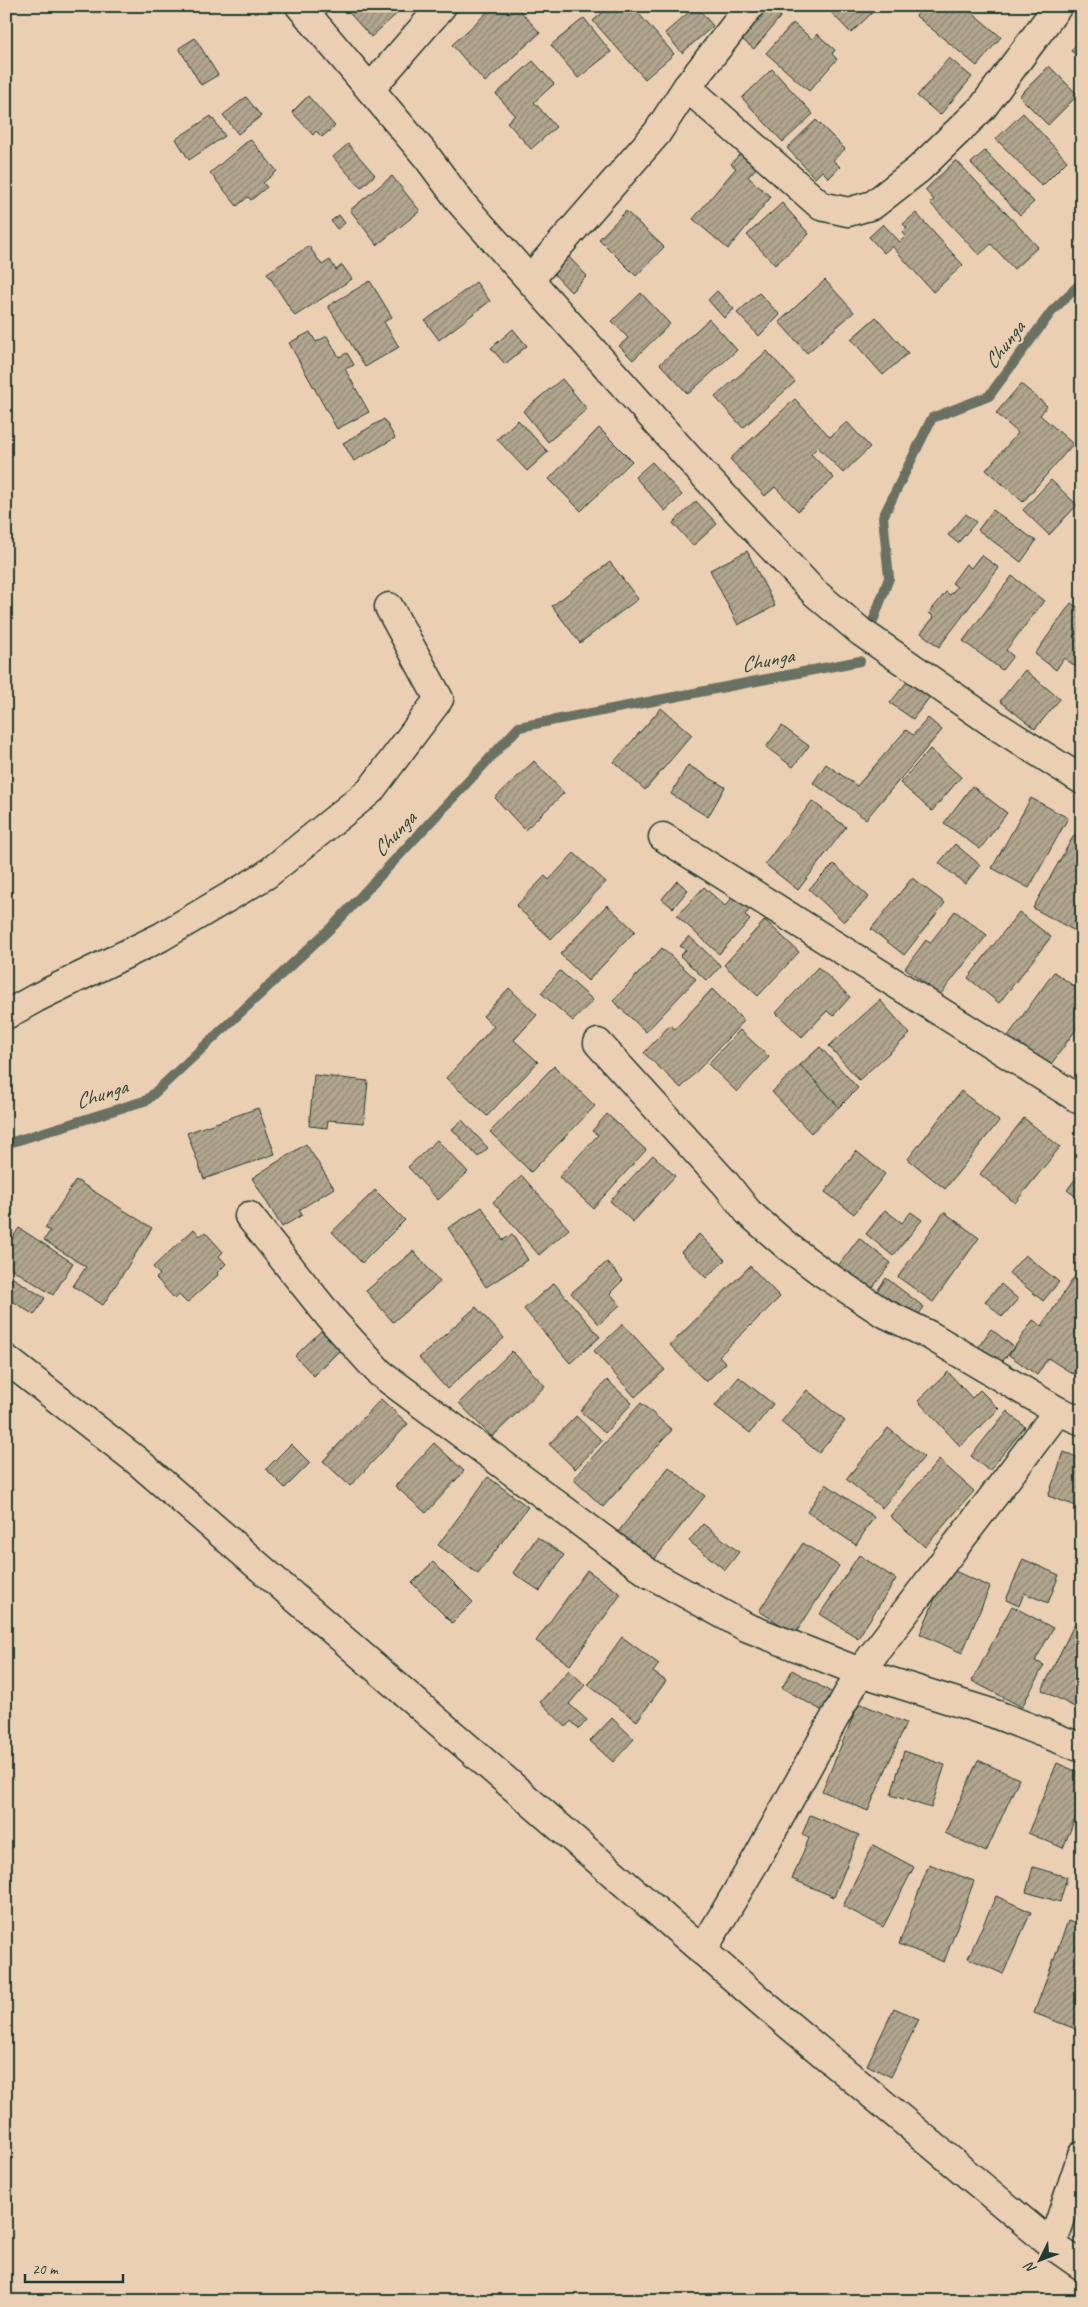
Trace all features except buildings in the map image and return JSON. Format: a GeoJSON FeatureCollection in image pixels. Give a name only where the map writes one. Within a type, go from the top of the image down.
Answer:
{"type":"FeatureCollection","features":[{"type":"Feature","properties":{"kind":"street"},"geometry":{"type":"LineString","coordinates":[[300,6],[427,157],[462,204],[702,473],[814,592],[869,637],[997,726],[1082,780]]}},
{"type":"Feature","properties":{"kind":"street"},"geometry":{"type":"LineString","coordinates":[[370,89],[442,6]]}},
{"type":"Feature","properties":{"kind":"street"},"geometry":{"type":"LineString","coordinates":[[530,279],[657,134],[687,87],[750,6]]}},
{"type":"Feature","properties":{"kind":"street"},"geometry":{"type":"LineString","coordinates":[[687,87],[821,206],[848,212],[873,205],[911,175],[983,108],[1058,6]]}},
{"type":"Feature","properties":{"kind":"street"},"geometry":{"type":"LineString","coordinates":[[6,1015],[36,998],[161,937],[266,875],[370,791],[439,699],[389,607]]}},
{"type":"Feature","properties":{"kind":"street"},"geometry":{"type":"LineString","coordinates":[[663,836],[1082,1101]]}},
{"type":"Feature","properties":{"kind":"street"},"geometry":{"type":"LineString","coordinates":[[598,1043],[726,1184],[748,1212],[787,1246],[823,1273],[882,1312],[952,1348],[1070,1416],[860,1672],[756,1860],[702,1951]]}},
{"type":"Feature","properties":{"kind":"street"},"geometry":{"type":"LineString","coordinates":[[249,1216],[333,1321],[380,1373],[490,1457],[650,1574],[746,1627],[860,1672],[995,1714],[1082,1748]]}},
{"type":"Feature","properties":{"kind":"street"},"geometry":{"type":"LineString","coordinates":[[6,1360],[136,1460],[702,1951],[1052,2245],[1082,2266]]}},
{"type":"Feature","properties":{"kind":"street"},"geometry":{"type":"LineString","coordinates":[[1052,2245],[1082,2155]]}},
{"type":"Feature","properties":{"kind":"waterway","name":"Chunga"},"geometry":{"type":"LineString","coordinates":[[870,629],[889,578],[883,517],[932,418],[989,396],[1052,311],[1082,282]]}},
{"type":"Feature","properties":{"kind":"waterway","name":"Chunga"},"geometry":{"type":"LineString","coordinates":[[6,1144],[147,1100],[335,924],[519,727],[860,661]]}}]}
